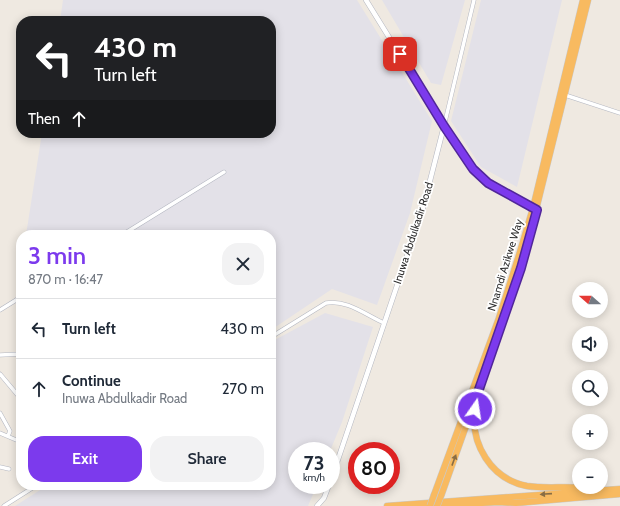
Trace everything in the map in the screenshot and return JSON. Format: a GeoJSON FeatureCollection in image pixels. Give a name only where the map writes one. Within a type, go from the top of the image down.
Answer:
{"type":"FeatureCollection","features":[{"type":"Feature","properties":{"kind":"highway","name":"Nnamdi Azikwe Way"},"geometry":{"type":"LineString","coordinates":[[430,506],[437,496],[476,398],[521,268],[583,0]]}},
{"type":"Feature","properties":{"kind":"highway","name":"Nnamdi Azikwe Way"},"geometry":{"type":"LineString","coordinates":[[437,506],[437,496],[497,324],[535,209],[588,0]]}},
{"type":"Feature","properties":{"kind":"highway"},"geometry":{"type":"LineString","coordinates":[[476,398],[474,424],[478,442],[486,460],[501,475],[514,482],[528,486],[572,488]]}},
{"type":"Feature","properties":{"kind":"highway"},"geometry":{"type":"LineString","coordinates":[[608,490],[620,489]]}},
{"type":"Feature","properties":{"kind":"highway"},"geometry":{"type":"LineString","coordinates":[[387,506],[572,492]]}},
{"type":"Feature","properties":{"kind":"highway"},"geometry":{"type":"LineString","coordinates":[[430,506],[498,502],[516,503],[620,494]]}},
{"type":"Feature","properties":{"kind":"highway"},"geometry":{"type":"LineString","coordinates":[[508,506],[516,503]]}},
{"type":"Feature","properties":{"kind":"street"},"geometry":{"type":"LineString","coordinates":[[366,0],[444,126],[473,169],[488,183],[535,209]]}},
{"type":"Feature","properties":{"kind":"street"},"geometry":{"type":"LineString","coordinates":[[444,126],[474,0]]}},
{"type":"Feature","properties":{"kind":"street"},"geometry":{"type":"LineString","coordinates":[[565,95],[620,113]]}},
{"type":"Feature","properties":{"kind":"street","name":"Inuwa Abdulkadir Road"},"geometry":{"type":"LineString","coordinates":[[340,453],[422,212],[444,126]]}},
{"type":"Feature","properties":{"kind":"street"},"geometry":{"type":"LineString","coordinates":[[130,230],[224,172]]}},
{"type":"Feature","properties":{"kind":"street"},"geometry":{"type":"LineString","coordinates":[[0,310],[16,300]]}},
{"type":"Feature","properties":{"kind":"street"},"geometry":{"type":"LineString","coordinates":[[276,334],[326,303],[334,301],[344,303],[384,323]]}},
{"type":"Feature","properties":{"kind":"street"},"geometry":{"type":"LineString","coordinates":[[0,355],[16,354]]}},
{"type":"Feature","properties":{"kind":"street"},"geometry":{"type":"LineString","coordinates":[[0,374],[16,393]]}},
{"type":"Feature","properties":{"kind":"street"},"geometry":{"type":"LineString","coordinates":[[0,413],[10,431],[8,436]]}},
{"type":"Feature","properties":{"kind":"street"},"geometry":{"type":"LineString","coordinates":[[0,433],[16,440]]}},
{"type":"Feature","properties":{"kind":"street"},"geometry":{"type":"LineString","coordinates":[[0,467],[9,469]]}},
{"type":"Feature","properties":{"kind":"street"},"geometry":{"type":"LineString","coordinates":[[4,506],[29,490]]}},
{"type":"Feature","properties":{"kind":"street"},"geometry":{"type":"LineString","coordinates":[[317,506],[326,494]]}},
{"type":"Feature","properties":{"kind":"shaded area"},"geometry":{"type":"Polygon","coordinates":[[[63,0],[357,0],[432,121],[410,213],[377,305],[332,289],[276,327],[276,230],[27,230],[41,138],[276,138],[276,16],[61,16],[63,0]]]}},
{"type":"Feature","properties":{"kind":"shaded area"},"geometry":{"type":"Polygon","coordinates":[[[382,0],[465,0],[441,85],[431,83],[382,0]]]}},
{"type":"Feature","properties":{"kind":"shaded area"},"geometry":{"type":"Polygon","coordinates":[[[481,0],[562,0],[517,187],[481,167],[451,121],[481,0]]]}},
{"type":"Feature","properties":{"kind":"shaded area"},"geometry":{"type":"Polygon","coordinates":[[[325,313],[373,327],[342,422],[334,442],[288,442],[288,494],[313,494],[308,506],[15,506],[40,490],[276,490],[276,339],[325,313]]]}},
{"type":"Feature","properties":{"kind":"route"},"geometry":{"type":"LineString","coordinates":[[400,54],[444,126],[473,169],[488,183],[518,201],[537,210],[521,268],[476,398],[475,409]]}}]}
